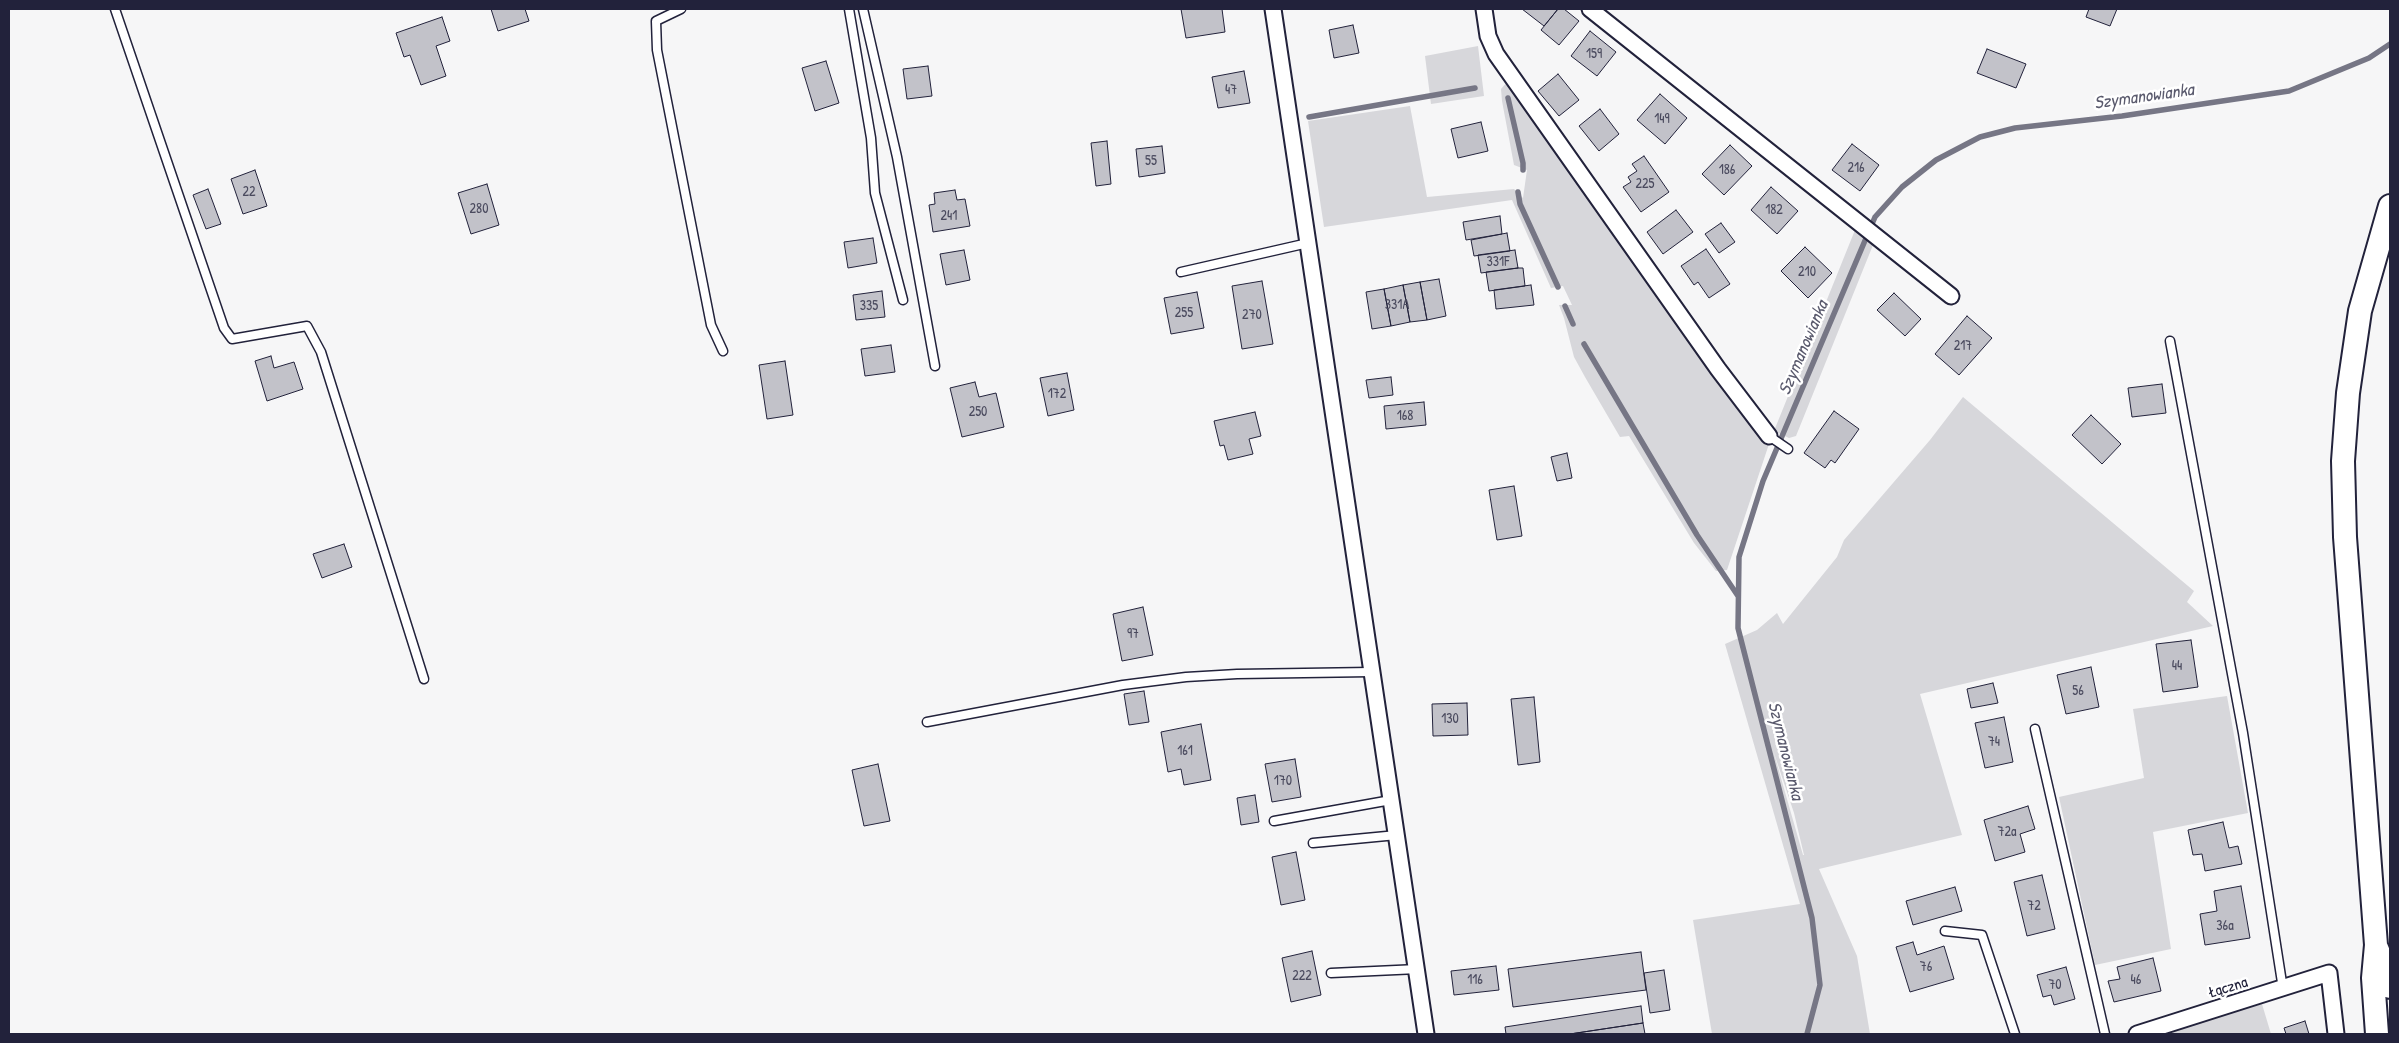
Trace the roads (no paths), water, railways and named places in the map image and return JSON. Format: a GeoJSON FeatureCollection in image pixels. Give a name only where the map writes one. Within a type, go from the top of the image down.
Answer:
{"type":"FeatureCollection","features":[{"type":"Feature","properties":{"kind":"main road"},"geometry":{"type":"LineString","coordinates":[[2390,206],[2360,311],[2348,393],[2344,461],[2346,547],[2383,944],[2390,987]]}},
{"type":"Feature","properties":{"kind":"main road"},"geometry":{"type":"LineString","coordinates":[[2377,1034],[2373,978],[2383,944]]}},
{"type":"Feature","properties":{"kind":"street"},"geometry":{"type":"LineString","coordinates":[[1273,9],[1371,672],[1418,970],[1426,1034]]}},
{"type":"Feature","properties":{"kind":"street"},"geometry":{"type":"LineString","coordinates":[[1484,9],[1488,36],[1496,54],[1718,369],[1770,436]]}},
{"type":"Feature","properties":{"kind":"street"},"geometry":{"type":"LineString","coordinates":[[1590,9],[1951,296]]}},
{"type":"Feature","properties":{"kind":"street","name":"Łączna"},"geometry":{"type":"LineString","coordinates":[[2137,1034],[2329,973],[2336,1034]]}},
{"type":"Feature","properties":{"kind":"lane"},"geometry":{"type":"LineString","coordinates":[[115,9],[224,328],[232,339],[307,326],[321,352],[424,679]]}},
{"type":"Feature","properties":{"kind":"lane"},"geometry":{"type":"LineString","coordinates":[[681,9],[656,21],[657,50],[711,325],[723,351]]}},
{"type":"Feature","properties":{"kind":"lane"},"geometry":{"type":"LineString","coordinates":[[849,9],[871,138],[875,193],[903,300]]}},
{"type":"Feature","properties":{"kind":"lane"},"geometry":{"type":"LineString","coordinates":[[863,9],[897,157],[935,366]]}},
{"type":"Feature","properties":{"kind":"lane"},"geometry":{"type":"LineString","coordinates":[[1181,272],[1308,243]]}},
{"type":"Feature","properties":{"kind":"lane"},"geometry":{"type":"LineString","coordinates":[[2170,341],[2243,733],[2283,989]]}},
{"type":"Feature","properties":{"kind":"lane"},"geometry":{"type":"LineString","coordinates":[[1770,436],[1788,449]]}},
{"type":"Feature","properties":{"kind":"lane"},"geometry":{"type":"LineString","coordinates":[[927,722],[1123,685],[1177,678],[1236,674],[1371,672]]}},
{"type":"Feature","properties":{"kind":"lane"},"geometry":{"type":"LineString","coordinates":[[2035,729],[2105,1034]]}},
{"type":"Feature","properties":{"kind":"lane"},"geometry":{"type":"LineString","coordinates":[[1274,821],[1392,800]]}},
{"type":"Feature","properties":{"kind":"lane"},"geometry":{"type":"LineString","coordinates":[[1313,843],[1397,835]]}},
{"type":"Feature","properties":{"kind":"lane"},"geometry":{"type":"LineString","coordinates":[[1945,931],[1982,936],[2015,1034]]}},
{"type":"Feature","properties":{"kind":"lane"},"geometry":{"type":"LineString","coordinates":[[1331,973],[1418,970]]}},
{"type":"Feature","properties":{"kind":"waterway","name":"Szymanowianka"},"geometry":{"type":"LineString","coordinates":[[1807,1034],[1820,985],[1812,918],[1738,628],[1739,557],[1763,481],[1875,217],[1902,187],[1936,160],[1980,137],[2015,128],[2122,116],[2289,91],[2369,58],[2390,44]]}},
{"type":"Feature","properties":{"kind":"waterway"},"geometry":{"type":"LineString","coordinates":[[1309,117],[1475,88]]}},
{"type":"Feature","properties":{"kind":"waterway"},"geometry":{"type":"LineString","coordinates":[[1508,98],[1523,170]]}},
{"type":"Feature","properties":{"kind":"waterway"},"geometry":{"type":"LineString","coordinates":[[1518,192],[1520,204],[1558,287]]}},
{"type":"Feature","properties":{"kind":"waterway"},"geometry":{"type":"LineString","coordinates":[[1565,306],[1573,324]]}},
{"type":"Feature","properties":{"kind":"waterway"},"geometry":{"type":"LineString","coordinates":[[1584,344],[1697,535],[1738,596]]}}]}
